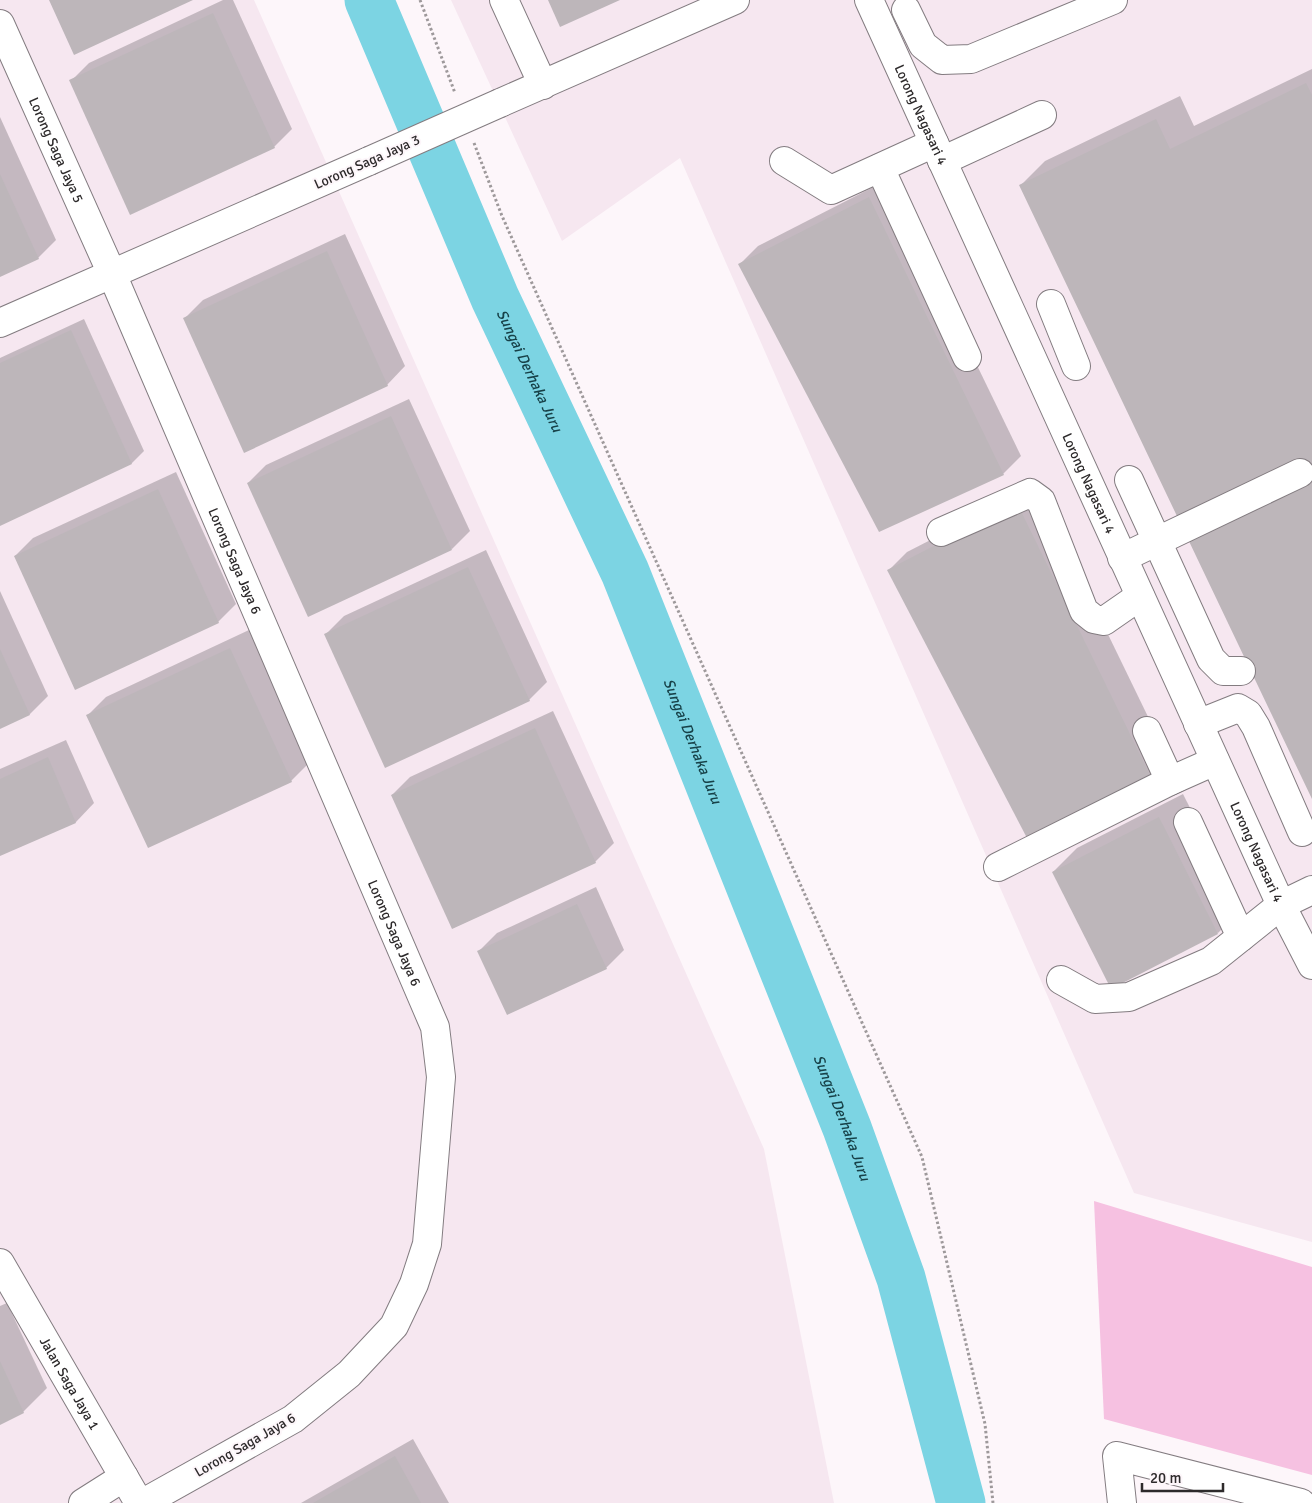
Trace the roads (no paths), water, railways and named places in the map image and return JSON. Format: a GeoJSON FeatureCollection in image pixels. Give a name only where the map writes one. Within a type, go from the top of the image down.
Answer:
{"type":"FeatureCollection","features":[{"type":"Feature","properties":{"kind":"street"},"geometry":{"type":"LineString","coordinates":[[504,0],[543,85]]}},
{"type":"Feature","properties":{"kind":"street","name":"Lorong Saga Jaya 3"},"geometry":{"type":"LineString","coordinates":[[0,324],[543,85],[686,10],[735,0]]}},
{"type":"Feature","properties":{"kind":"street","name":"Lorong Nagasari 4"},"geometry":{"type":"LineString","coordinates":[[869,0],[1281,905],[1312,966]]}},
{"type":"Feature","properties":{"kind":"street"},"geometry":{"type":"LineString","coordinates":[[906,10],[923,44],[942,60],[971,59],[1113,0]]}},
{"type":"Feature","properties":{"kind":"street","name":"Lorong Saga Jaya 5"},"geometry":{"type":"LineString","coordinates":[[0,24],[112,274]]}},
{"type":"Feature","properties":{"kind":"street"},"geometry":{"type":"LineString","coordinates":[[784,161],[831,190],[880,168],[938,152],[1042,115]]}},
{"type":"Feature","properties":{"kind":"street"},"geometry":{"type":"LineString","coordinates":[[880,168],[967,357]]}},
{"type":"Feature","properties":{"kind":"street","name":"Lorong Saga Jaya 6"},"geometry":{"type":"LineString","coordinates":[[112,274],[434,1027],[441,1077],[427,1244],[414,1284],[394,1326],[349,1374],[293,1419],[143,1503]]}},
{"type":"Feature","properties":{"kind":"street"},"geometry":{"type":"LineString","coordinates":[[1042,381],[1085,362],[1051,304]]}},
{"type":"Feature","properties":{"kind":"street"},"geometry":{"type":"LineString","coordinates":[[1122,558],[1300,473]]}},
{"type":"Feature","properties":{"kind":"street"},"geometry":{"type":"LineString","coordinates":[[1130,480],[1212,659],[1223,671],[1241,671]]}},
{"type":"Feature","properties":{"kind":"street"},"geometry":{"type":"LineString","coordinates":[[941,532],[1030,493],[1041,501],[1084,611],[1094,619],[1104,621],[1140,596]]}},
{"type":"Feature","properties":{"kind":"street"},"geometry":{"type":"LineString","coordinates":[[1198,724],[1238,708],[1248,714],[1256,727],[1302,832]]}},
{"type":"Feature","properties":{"kind":"street"},"geometry":{"type":"LineString","coordinates":[[1147,731],[1170,781],[1215,761]]}},
{"type":"Feature","properties":{"kind":"street"},"geometry":{"type":"LineString","coordinates":[[998,867],[1178,777]]}},
{"type":"Feature","properties":{"kind":"street"},"geometry":{"type":"LineString","coordinates":[[1188,822],[1241,937]]}},
{"type":"Feature","properties":{"kind":"street"},"geometry":{"type":"LineString","coordinates":[[1061,980],[1095,999],[1129,997],[1211,961],[1281,905],[1312,890]]}},
{"type":"Feature","properties":{"kind":"street","name":"Jalan Saga Jaya 1"},"geometry":{"type":"LineString","coordinates":[[0,1263],[139,1503]]}},
{"type":"Feature","properties":{"kind":"street"},"geometry":{"type":"LineString","coordinates":[[1122,1503],[1117,1456],[1301,1503]]}},
{"type":"Feature","properties":{"kind":"street"},"geometry":{"type":"LineString","coordinates":[[83,1503],[124,1477]]}},
{"type":"Feature","properties":{"kind":"waterway","name":"Sungai Derhaka Juru"},"geometry":{"type":"LineString","coordinates":[[369,0],[495,298],[625,572],[847,1128],[901,1278],[961,1503]]}}]}
